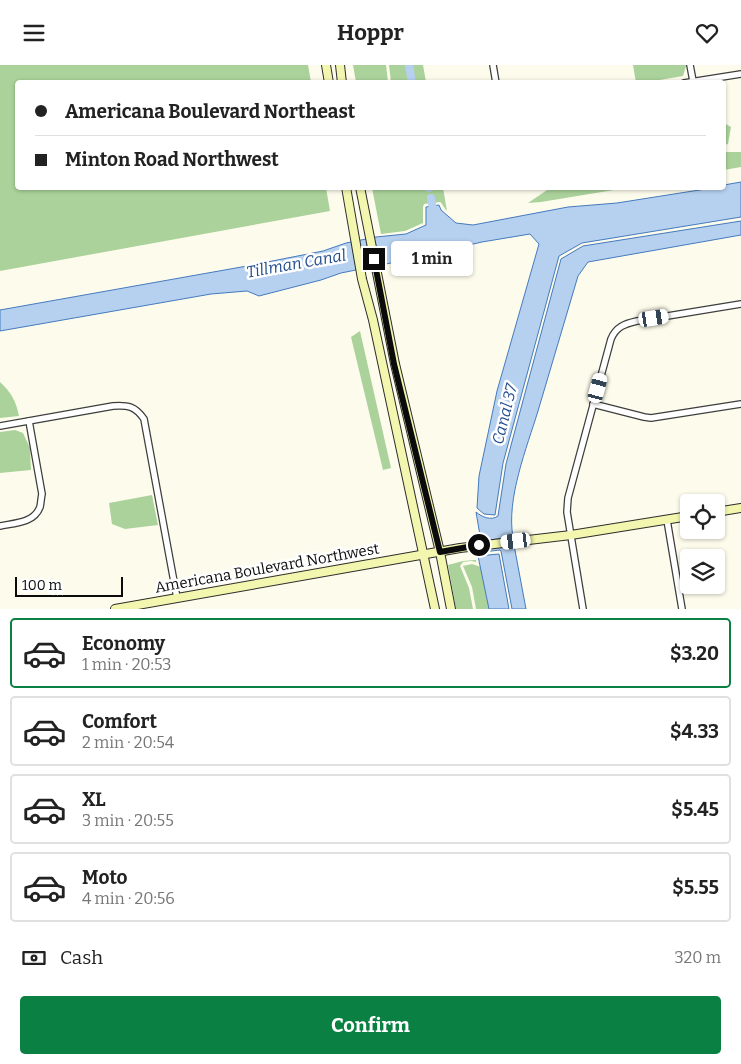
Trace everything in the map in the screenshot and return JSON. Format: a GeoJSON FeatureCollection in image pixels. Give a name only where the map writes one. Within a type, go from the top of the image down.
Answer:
{"type":"FeatureCollection","features":[{"type":"Feature","properties":{"kind":"main road"},"geometry":{"type":"LineString","coordinates":[[326,65],[328,80]]}},
{"type":"Feature","properties":{"kind":"main road"},"geometry":{"type":"LineString","coordinates":[[340,65],[342,80]]}},
{"type":"Feature","properties":{"kind":"main road"},"geometry":{"type":"LineString","coordinates":[[347,190],[362,279],[373,320],[435,609]]}},
{"type":"Feature","properties":{"kind":"main road"},"geometry":{"type":"LineString","coordinates":[[361,190],[394,364],[440,552],[451,609]]}},
{"type":"Feature","properties":{"kind":"main road"},"geometry":{"type":"LineString","coordinates":[[725,511],[741,508]]}},
{"type":"Feature","properties":{"kind":"main road","name":"Americana Boulevard Northwest"},"geometry":{"type":"LineString","coordinates":[[115,609],[460,548],[571,535],[680,518]]}},
{"type":"Feature","properties":{"kind":"street"},"geometry":{"type":"LineString","coordinates":[[493,65],[496,80]]}},
{"type":"Feature","properties":{"kind":"street"},"geometry":{"type":"LineString","coordinates":[[690,65],[693,80]]}},
{"type":"Feature","properties":{"kind":"street"},"geometry":{"type":"LineString","coordinates":[[700,80],[741,74]]}},
{"type":"Feature","properties":{"kind":"street"},"geometry":{"type":"LineString","coordinates":[[583,609],[571,535],[568,498],[614,333],[619,327],[627,323],[741,304]]}},
{"type":"Feature","properties":{"kind":"street"},"geometry":{"type":"LineString","coordinates":[[593,404],[651,418],[741,404]]}},
{"type":"Feature","properties":{"kind":"street"},"geometry":{"type":"LineString","coordinates":[[0,426],[113,406],[124,405],[137,409],[144,419],[177,598]]}},
{"type":"Feature","properties":{"kind":"street"},"geometry":{"type":"LineString","coordinates":[[0,526],[24,522],[34,515],[40,506],[42,494],[29,421]]}},
{"type":"Feature","properties":{"kind":"street"},"geometry":{"type":"LineString","coordinates":[[667,520],[682,609]]}},
{"type":"Feature","properties":{"kind":"green space"},"geometry":{"type":"Polygon","coordinates":[[[0,65],[308,65],[311,80],[15,80],[15,190],[326,190],[330,211],[0,271],[0,65]]]}},
{"type":"Feature","properties":{"kind":"green space"},"geometry":{"type":"Polygon","coordinates":[[[353,65],[386,65],[388,80],[356,80],[353,65]]]}},
{"type":"Feature","properties":{"kind":"green space"},"geometry":{"type":"Polygon","coordinates":[[[389,65],[423,65],[426,80],[391,80],[389,65]]]}},
{"type":"Feature","properties":{"kind":"green space"},"geometry":{"type":"Polygon","coordinates":[[[633,65],[686,65],[683,76],[660,80],[636,80],[633,65]]]}},
{"type":"Feature","properties":{"kind":"green space"},"geometry":{"type":"Polygon","coordinates":[[[726,124],[731,127],[728,144],[726,144],[726,124]]]}},
{"type":"Feature","properties":{"kind":"green space"},"geometry":{"type":"Polygon","coordinates":[[[726,152],[741,152],[741,167],[726,170],[726,152]]]}},
{"type":"Feature","properties":{"kind":"green space"},"geometry":{"type":"Polygon","coordinates":[[[372,190],[443,190],[447,211],[440,202],[424,204],[423,223],[405,231],[381,234],[372,190]]]}},
{"type":"Feature","properties":{"kind":"green space"},"geometry":{"type":"Polygon","coordinates":[[[547,190],[614,190],[541,202],[528,203],[547,190]]]}},
{"type":"Feature","properties":{"kind":"green space"},"geometry":{"type":"Polygon","coordinates":[[[360,331],[391,468],[383,470],[351,337],[360,331]]]}},
{"type":"Feature","properties":{"kind":"green space"},"geometry":{"type":"Polygon","coordinates":[[[0,382],[13,397],[19,416],[0,418],[0,382]]]}},
{"type":"Feature","properties":{"kind":"green space"},"geometry":{"type":"Polygon","coordinates":[[[15,430],[23,433],[30,448],[31,470],[0,473],[0,432],[15,430]]]}},
{"type":"Feature","properties":{"kind":"green space"},"geometry":{"type":"Polygon","coordinates":[[[152,495],[158,525],[125,529],[112,524],[109,503],[152,495]]]}},
{"type":"Feature","properties":{"kind":"green space"},"geometry":{"type":"Polygon","coordinates":[[[476,560],[476,562],[463,562],[460,566],[469,588],[473,609],[456,609],[448,565],[463,561],[476,560]]]}},
{"type":"Feature","properties":{"kind":"green space"},"geometry":{"type":"Polygon","coordinates":[[[472,564],[481,567],[489,609],[476,609],[472,587],[463,566],[472,564]]]}},
{"type":"Feature","properties":{"kind":"water"},"geometry":{"type":"Polygon","coordinates":[[[741,182],[741,217],[582,243],[559,256],[503,463],[495,515],[484,514],[477,508],[479,476],[497,391],[539,244],[530,234],[482,242],[341,273],[259,296],[247,291],[211,294],[0,331],[0,310],[247,266],[323,251],[346,243],[376,237],[406,234],[426,225],[426,207],[439,205],[441,210],[456,223],[473,225],[568,207],[617,203],[699,190],[726,190],[726,185],[741,182]]]}},
{"type":"Feature","properties":{"kind":"water"},"geometry":{"type":"Polygon","coordinates":[[[741,221],[741,235],[588,262],[578,276],[523,457],[512,506],[513,537],[481,541],[476,512],[487,518],[498,516],[506,464],[561,259],[583,246],[741,221]]]}},
{"type":"Feature","properties":{"kind":"water"},"geometry":{"type":"Polygon","coordinates":[[[514,545],[526,609],[512,609],[501,551],[483,552],[482,549],[514,545]]]}},
{"type":"Feature","properties":{"kind":"water"},"geometry":{"type":"Polygon","coordinates":[[[499,554],[509,609],[489,609],[478,556],[499,554]]]}},
{"type":"Feature","properties":{"kind":"waterway"},"geometry":{"type":"LineString","coordinates":[[409,65],[412,80]]}},
{"type":"Feature","properties":{"kind":"waterway"},"geometry":{"type":"LineString","coordinates":[[431,198],[434,216]]}},
{"type":"Feature","properties":{"kind":"route"},"geometry":{"type":"LineString","coordinates":[[374,259],[394,364],[440,552],[479,545]]}},
{"type":"Feature","properties":{"kind":"water label","name":"Tillman Canal"},"geometry":{"type":"Point","coordinates":[296,263]}},
{"type":"Feature","properties":{"kind":"water label","name":"Canal 37"},"geometry":{"type":"Point","coordinates":[504,414]}}]}
